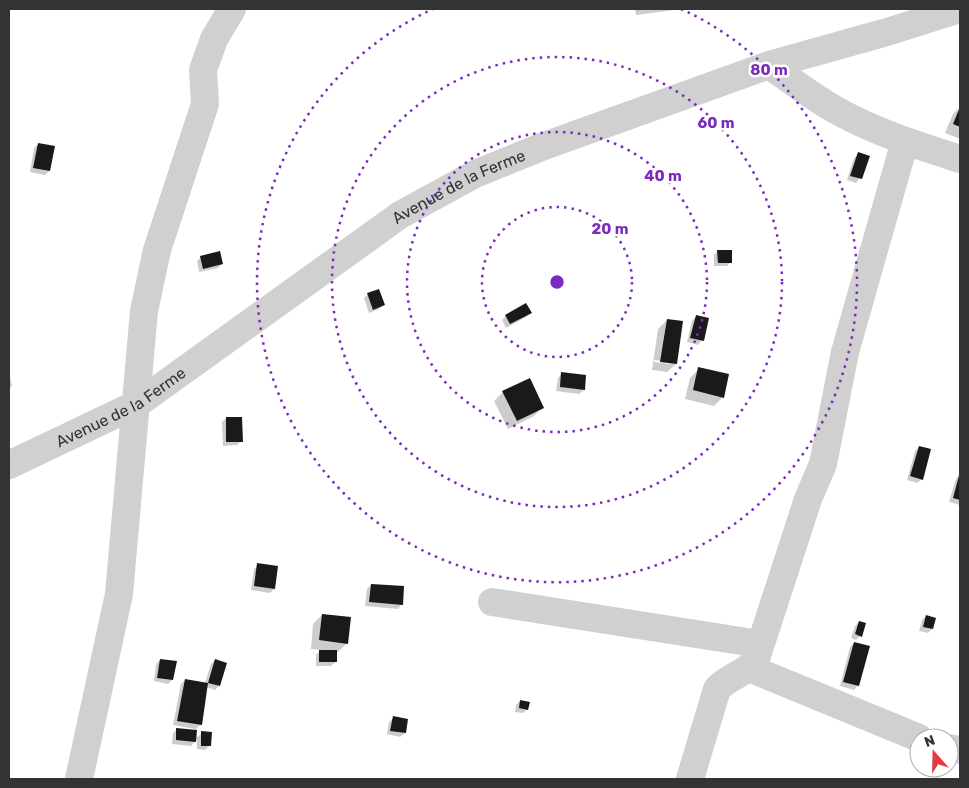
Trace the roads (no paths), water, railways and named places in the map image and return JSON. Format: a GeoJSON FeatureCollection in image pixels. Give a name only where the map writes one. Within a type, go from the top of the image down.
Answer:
{"type":"FeatureCollection","features":[{"type":"Feature","properties":{"kind":"street"},"geometry":{"type":"LineString","coordinates":[[79,779],[119,594],[144,311],[157,250],[205,104],[204,70],[214,39],[232,9]]}},
{"type":"Feature","properties":{"kind":"street","name":"Avenue de la Ferme"},"geometry":{"type":"LineString","coordinates":[[9,466],[137,404],[400,215],[476,174],[544,146],[769,64],[887,32],[953,10]]}},
{"type":"Feature","properties":{"kind":"street"},"geometry":{"type":"LineString","coordinates":[[769,64],[815,98],[849,117],[905,141],[960,159]]}},
{"type":"Feature","properties":{"kind":"street"},"geometry":{"type":"LineString","coordinates":[[690,779],[717,689],[723,682],[749,668],[755,662],[808,499],[823,464],[845,352],[905,141]]}},
{"type":"Feature","properties":{"kind":"street"},"geometry":{"type":"LineString","coordinates":[[492,602],[760,644]]}},
{"type":"Feature","properties":{"kind":"street"},"geometry":{"type":"LineString","coordinates":[[749,668],[909,734]]}}]}
